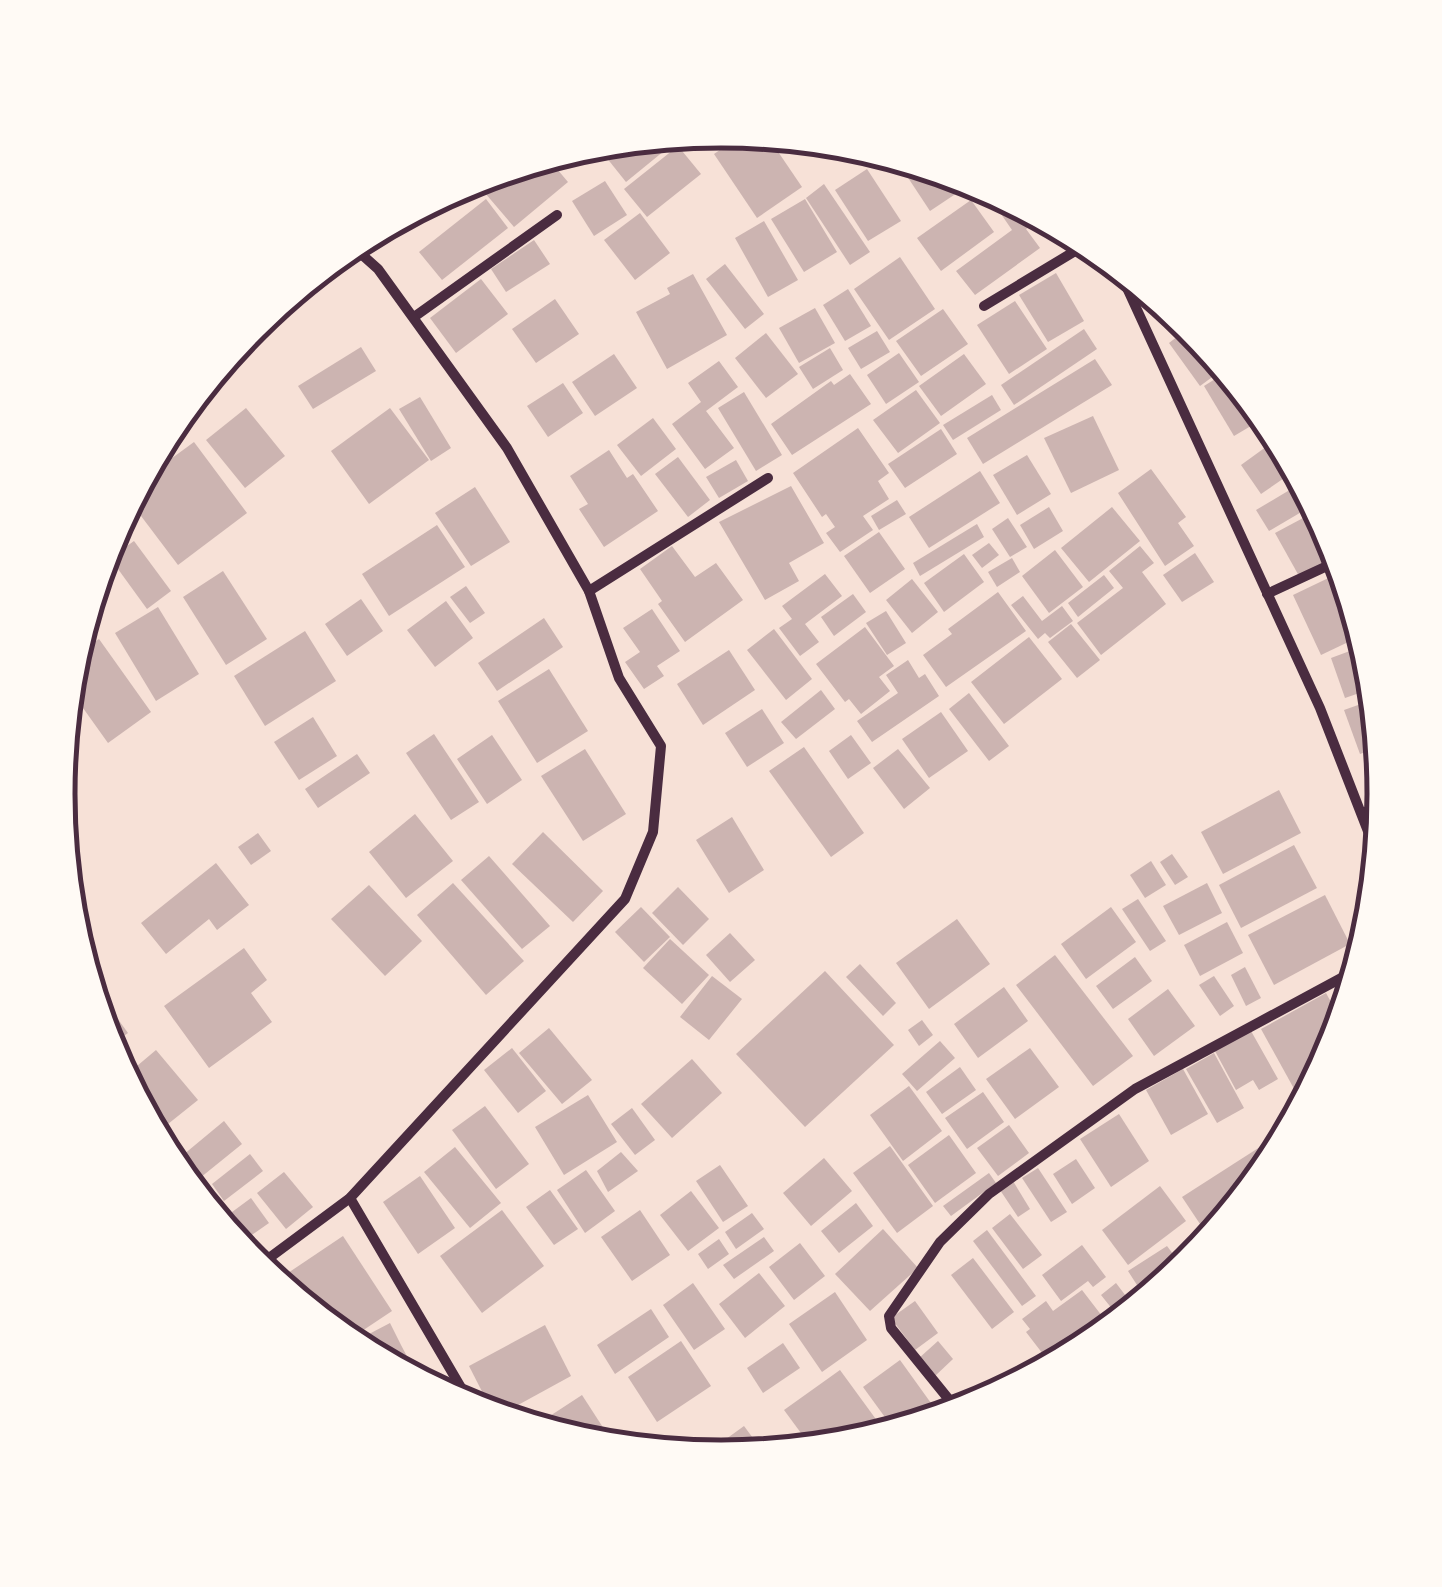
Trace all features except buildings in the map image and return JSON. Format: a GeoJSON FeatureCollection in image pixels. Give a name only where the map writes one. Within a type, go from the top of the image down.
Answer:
{"type":"FeatureCollection","features":[{"type":"Feature","properties":{"kind":"street"},"geometry":{"type":"LineString","coordinates":[[414,317],[557,215]]}},
{"type":"Feature","properties":{"kind":"street"},"geometry":{"type":"LineString","coordinates":[[984,306],[1073,252]]}},
{"type":"Feature","properties":{"kind":"street"},"geometry":{"type":"LineString","coordinates":[[271,1257],[350,1198],[624,899],[653,832],[660,746],[619,678],[589,591],[508,448],[378,269],[363,255]]}},
{"type":"Feature","properties":{"kind":"street"},"geometry":{"type":"LineString","coordinates":[[1130,294],[1320,708],[1366,825]]}},
{"type":"Feature","properties":{"kind":"street"},"geometry":{"type":"LineString","coordinates":[[589,591],[768,478]]}},
{"type":"Feature","properties":{"kind":"street"},"geometry":{"type":"LineString","coordinates":[[1267,594],[1326,567]]}},
{"type":"Feature","properties":{"kind":"street"},"geometry":{"type":"LineString","coordinates":[[1362,813],[1367,811]]}},
{"type":"Feature","properties":{"kind":"street"},"geometry":{"type":"LineString","coordinates":[[948,1398],[891,1328],[889,1316],[940,1242],[989,1194],[1136,1089],[1340,979]]}},
{"type":"Feature","properties":{"kind":"street"},"geometry":{"type":"LineString","coordinates":[[350,1198],[458,1383]]}}]}
